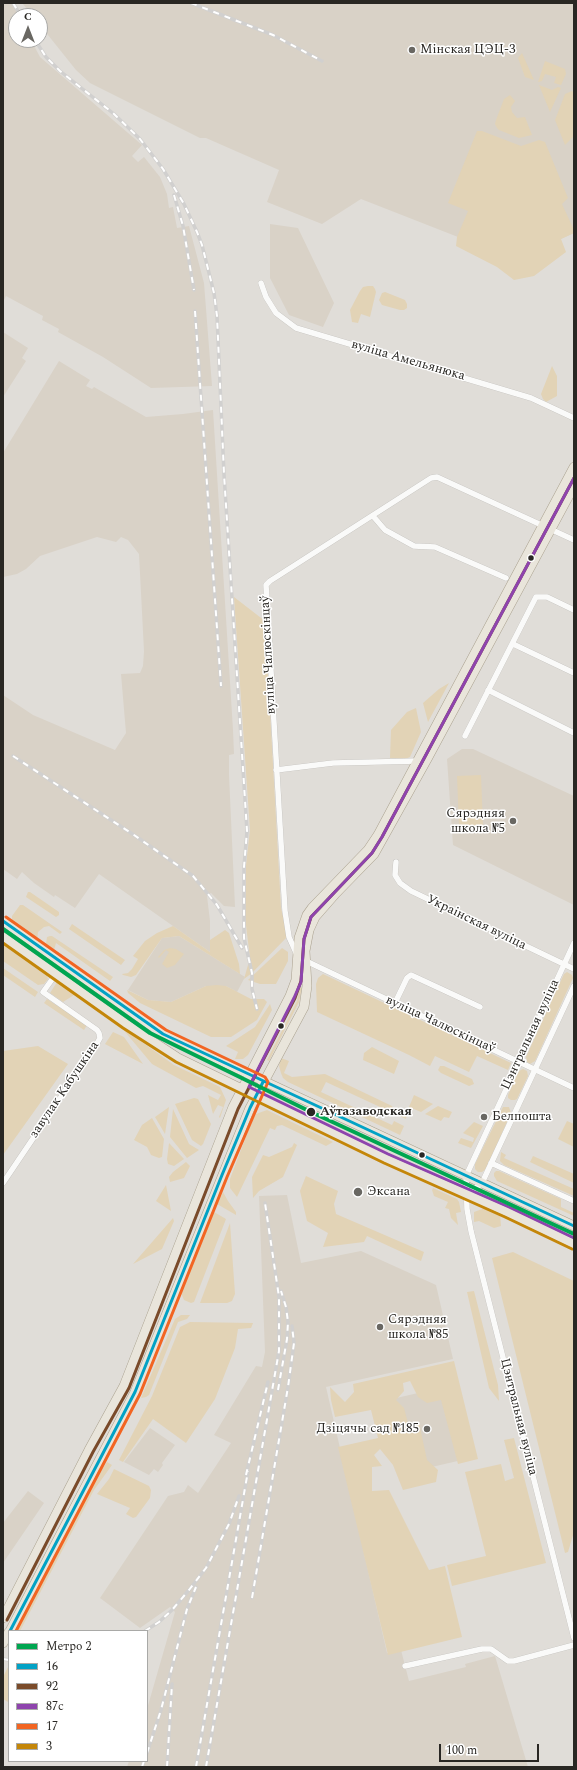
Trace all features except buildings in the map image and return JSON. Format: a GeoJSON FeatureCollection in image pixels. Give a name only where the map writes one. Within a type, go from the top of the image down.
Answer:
{"type":"FeatureCollection","features":[{"type":"Feature","properties":{"kind":"main road"},"geometry":{"type":"LineString","coordinates":[[3,1618],[89,1450],[124,1386],[242,1088],[290,996],[296,980],[307,938],[315,917],[374,854],[547,527],[574,467]]}},
{"type":"Feature","properties":{"kind":"main road"},"geometry":{"type":"LineString","coordinates":[[10,1630],[135,1392],[222,1175],[256,1096],[304,1007],[307,986],[299,938],[307,915],[324,894],[368,850],[378,835],[547,527],[574,486]]}},
{"type":"Feature","properties":{"kind":"main road"},"geometry":{"type":"LineString","coordinates":[[3,921],[75,971],[131,1013],[163,1034],[574,1226]]}},
{"type":"Feature","properties":{"kind":"main road"},"geometry":{"type":"LineString","coordinates":[[3,937],[126,1024],[178,1058],[386,1158],[574,1244]]}},
{"type":"Feature","properties":{"kind":"main road"},"geometry":{"type":"LineString","coordinates":[[56,974],[62,968],[75,971]]}},
{"type":"Feature","properties":{"kind":"main road"},"geometry":{"type":"LineString","coordinates":[[3,1643],[8,1634]]}},
{"type":"Feature","properties":{"kind":"street","name":"вуліца Амельянюка"},"geometry":{"type":"LineString","coordinates":[[261,282],[266,297],[276,313],[296,328],[531,398],[574,418]]}},
{"type":"Feature","properties":{"kind":"street","name":"вуліца Чалюскінцаў"},"geometry":{"type":"LineString","coordinates":[[574,540],[437,477],[431,478],[266,585],[285,911],[289,937],[294,952],[302,959],[574,1088]]}},
{"type":"Feature","properties":{"kind":"street"},"geometry":{"type":"LineString","coordinates":[[373,516],[386,530],[414,546],[435,547],[506,578]]}},
{"type":"Feature","properties":{"kind":"street"},"geometry":{"type":"LineString","coordinates":[[465,736],[536,598],[542,596],[547,597],[574,610]]}},
{"type":"Feature","properties":{"kind":"street"},"geometry":{"type":"LineString","coordinates":[[513,644],[574,673]]}},
{"type":"Feature","properties":{"kind":"street"},"geometry":{"type":"LineString","coordinates":[[488,690],[574,733]]}},
{"type":"Feature","properties":{"kind":"street"},"geometry":{"type":"LineString","coordinates":[[276,770],[333,763],[418,761]]}},
{"type":"Feature","properties":{"kind":"street","name":"Украінская вуліца"},"geometry":{"type":"LineString","coordinates":[[396,862],[395,875],[400,882],[411,891],[574,969]]}},
{"type":"Feature","properties":{"kind":"street","name":"Цэнтральная вуліца"},"geometry":{"type":"LineString","coordinates":[[574,943],[466,1176],[467,1209],[481,1275],[574,1638]]}},
{"type":"Feature","properties":{"kind":"street","name":"завулак Кабушкіна"},"geometry":{"type":"LineString","coordinates":[[3,1183],[100,1038],[97,1030],[43,992],[56,974]]}},
{"type":"Feature","properties":{"kind":"street"},"geometry":{"type":"LineString","coordinates":[[395,1003],[406,978],[411,975],[480,1007]]}},
{"type":"Feature","properties":{"kind":"street","name":"Цэнтральная вуліца"},"geometry":{"type":"LineString","coordinates":[[467,1195],[482,1183],[574,986]]}},
{"type":"Feature","properties":{"kind":"street"},"geometry":{"type":"LineString","coordinates":[[491,1163],[574,1201]]}},
{"type":"Feature","properties":{"kind":"street"},"geometry":{"type":"LineString","coordinates":[[405,1666],[482,1649],[491,1649],[508,1660],[514,1661],[574,1645]]}},
{"type":"Feature","properties":{"kind":"shaded area"},"geometry":{"type":"Polygon","coordinates":[[[3,3],[12,3],[15,8],[8,8],[8,48],[35,48],[40,57],[142,145],[132,156],[138,162],[144,157],[160,177],[167,194],[169,208],[173,207],[177,228],[189,226],[204,283],[212,386],[151,388],[103,357],[58,332],[59,329],[42,320],[43,316],[6,296],[3,302],[3,3]]]}},
{"type":"Feature","properties":{"kind":"shaded area"},"geometry":{"type":"Polygon","coordinates":[[[22,3],[574,3],[574,233],[541,248],[504,255],[361,199],[322,224],[267,202],[279,170],[206,138],[200,138],[90,83],[76,70],[48,35],[48,8],[26,8],[22,3]]]}},
{"type":"Feature","properties":{"kind":"shaded area"},"geometry":{"type":"Polygon","coordinates":[[[522,53],[534,80],[525,77],[518,58],[522,53]]]}},
{"type":"Feature","properties":{"kind":"shaded area"},"geometry":{"type":"Polygon","coordinates":[[[545,61],[565,69],[566,74],[561,85],[554,83],[556,77],[545,74],[542,81],[538,82],[545,61]]]}},
{"type":"Feature","properties":{"kind":"shaded area"},"geometry":{"type":"Polygon","coordinates":[[[539,85],[552,90],[558,87],[561,88],[550,112],[539,85]]]}},
{"type":"Feature","properties":{"kind":"shaded area"},"geometry":{"type":"Polygon","coordinates":[[[572,91],[574,93],[574,132],[573,137],[565,145],[555,120],[565,94],[572,91]]]}},
{"type":"Feature","properties":{"kind":"shaded area"},"geometry":{"type":"Polygon","coordinates":[[[510,95],[515,101],[511,107],[512,112],[517,118],[525,117],[532,135],[519,138],[497,128],[495,124],[504,99],[510,95]]]}},
{"type":"Feature","properties":{"kind":"shaded area"},"geometry":{"type":"Polygon","coordinates":[[[477,131],[482,131],[521,146],[539,140],[545,142],[568,198],[562,204],[574,233],[561,239],[566,252],[534,276],[514,280],[497,267],[456,246],[457,237],[468,211],[448,203],[477,131]]]}},
{"type":"Feature","properties":{"kind":"shaded area"},"geometry":{"type":"Polygon","coordinates":[[[270,224],[298,228],[334,303],[323,327],[289,315],[270,278],[270,224]]]}},
{"type":"Feature","properties":{"kind":"shaded area"},"geometry":{"type":"Polygon","coordinates":[[[373,286],[376,292],[370,317],[361,314],[358,323],[352,322],[350,310],[363,287],[373,286]]]}},
{"type":"Feature","properties":{"kind":"shaded area"},"geometry":{"type":"Polygon","coordinates":[[[385,292],[405,300],[407,308],[400,310],[382,305],[379,300],[382,293],[385,292]]]}},
{"type":"Feature","properties":{"kind":"shaded area"},"geometry":{"type":"Polygon","coordinates":[[[3,332],[28,348],[22,358],[26,361],[3,397],[3,332]]]}},
{"type":"Feature","properties":{"kind":"shaded area"},"geometry":{"type":"Polygon","coordinates":[[[59,361],[90,380],[86,386],[92,389],[94,387],[146,417],[213,410],[233,730],[234,754],[229,755],[229,775],[235,907],[224,906],[211,893],[207,896],[210,921],[210,952],[99,874],[75,908],[55,895],[54,897],[34,883],[22,872],[17,879],[3,869],[3,695],[33,715],[115,750],[126,733],[121,674],[140,673],[143,666],[144,651],[139,554],[128,540],[121,537],[116,542],[97,537],[40,556],[26,569],[17,574],[3,577],[3,453],[59,361]]]}},
{"type":"Feature","properties":{"kind":"shaded area"},"geometry":{"type":"Polygon","coordinates":[[[552,366],[557,376],[557,396],[546,402],[541,394],[552,366]]]}},
{"type":"Feature","properties":{"kind":"shaded area"},"geometry":{"type":"Polygon","coordinates":[[[234,597],[265,621],[281,908],[288,936],[252,973],[244,979],[250,958],[245,917],[246,865],[250,830],[234,597]]]}},
{"type":"Feature","properties":{"kind":"shaded area"},"geometry":{"type":"Polygon","coordinates":[[[449,683],[428,722],[423,703],[439,689],[449,683]]]}},
{"type":"Feature","properties":{"kind":"shaded area"},"geometry":{"type":"Polygon","coordinates":[[[416,708],[421,732],[410,757],[405,759],[390,758],[391,730],[407,712],[416,708]]]}},
{"type":"Feature","properties":{"kind":"shaded area","name":"Сярэдняя школа №5"},"geometry":{"type":"Polygon","coordinates":[[[462,749],[473,749],[574,796],[574,905],[453,845],[447,759],[462,749]]]}},
{"type":"Feature","properties":{"kind":"shaded area"},"geometry":{"type":"Polygon","coordinates":[[[481,775],[483,826],[459,827],[457,776],[481,775]]]}},
{"type":"Feature","properties":{"kind":"shaded area"},"geometry":{"type":"Polygon","coordinates":[[[28,892],[59,912],[59,915],[56,917],[26,897],[28,892]]]}},
{"type":"Feature","properties":{"kind":"shaded area"},"geometry":{"type":"Polygon","coordinates":[[[20,905],[23,905],[62,932],[60,934],[49,926],[44,927],[38,932],[37,941],[12,923],[12,916],[20,905]]]}},
{"type":"Feature","properties":{"kind":"shaded area"},"geometry":{"type":"Polygon","coordinates":[[[72,924],[125,960],[121,965],[69,929],[72,924]]]}},
{"type":"Feature","properties":{"kind":"shaded area"},"geometry":{"type":"Polygon","coordinates":[[[173,926],[210,952],[210,940],[225,930],[229,933],[239,964],[240,974],[179,936],[162,938],[136,975],[131,977],[122,974],[128,973],[132,969],[138,959],[133,956],[145,941],[157,933],[173,926]]]}},
{"type":"Feature","properties":{"kind":"shaded area"},"geometry":{"type":"Polygon","coordinates":[[[50,936],[113,977],[110,981],[56,943],[54,950],[46,944],[47,937],[50,936]]]}},
{"type":"Feature","properties":{"kind":"shaded area"},"geometry":{"type":"Polygon","coordinates":[[[179,936],[245,977],[237,992],[226,986],[206,986],[171,1002],[148,1000],[128,990],[162,938],[179,936]]]}},
{"type":"Feature","properties":{"kind":"shaded area"},"geometry":{"type":"Polygon","coordinates":[[[3,943],[46,973],[48,979],[44,984],[38,985],[3,961],[3,943]]]}},
{"type":"Feature","properties":{"kind":"shaded area"},"geometry":{"type":"Polygon","coordinates":[[[170,948],[176,949],[184,954],[175,965],[167,968],[162,964],[169,952],[166,950],[159,958],[158,957],[164,950],[170,948]]]}},
{"type":"Feature","properties":{"kind":"shaded area"},"geometry":{"type":"Polygon","coordinates":[[[282,948],[288,952],[288,961],[276,984],[260,984],[248,980],[282,948]]]}},
{"type":"Feature","properties":{"kind":"shaded area"},"geometry":{"type":"Polygon","coordinates":[[[3,968],[38,992],[35,997],[3,975],[3,968]]]}},
{"type":"Feature","properties":{"kind":"shaded area"},"geometry":{"type":"Polygon","coordinates":[[[567,972],[572,975],[573,978],[535,1061],[530,1064],[527,1062],[526,1057],[564,974],[567,972]]]}},
{"type":"Feature","properties":{"kind":"shaded area"},"geometry":{"type":"Polygon","coordinates":[[[323,974],[511,1063],[508,1070],[477,1056],[469,1072],[435,1056],[430,1066],[317,1012],[316,984],[318,978],[323,974]]]}},
{"type":"Feature","properties":{"kind":"shaded area"},"geometry":{"type":"Polygon","coordinates":[[[57,982],[77,993],[63,1002],[50,993],[57,982]]]}},
{"type":"Feature","properties":{"kind":"shaded area"},"geometry":{"type":"Polygon","coordinates":[[[206,986],[226,986],[251,999],[264,999],[267,1002],[257,1020],[231,1037],[211,1037],[140,1003],[128,993],[127,990],[148,1000],[171,1002],[206,986]]]}},
{"type":"Feature","properties":{"kind":"shaded area"},"geometry":{"type":"Polygon","coordinates":[[[300,988],[302,988],[299,1002],[269,1061],[267,1060],[297,1001],[300,988]]]}},
{"type":"Feature","properties":{"kind":"shaded area"},"geometry":{"type":"Polygon","coordinates":[[[47,999],[87,1025],[84,1030],[44,1003],[47,999]]]}},
{"type":"Feature","properties":{"kind":"shaded area"},"geometry":{"type":"Polygon","coordinates":[[[270,1004],[272,1010],[248,1055],[243,1059],[235,1059],[238,1052],[226,1046],[255,1027],[270,1004]]]}},
{"type":"Feature","properties":{"kind":"shaded area"},"geometry":{"type":"Polygon","coordinates":[[[121,1027],[174,1065],[220,1087],[226,1100],[220,1118],[219,1117],[223,1107],[218,1105],[213,1114],[208,1095],[218,1100],[221,1095],[203,1086],[196,1088],[152,1064],[121,1027]]]}},
{"type":"Feature","properties":{"kind":"shaded area"},"geometry":{"type":"Polygon","coordinates":[[[113,1032],[124,1037],[143,1064],[105,1044],[113,1032]]]}},
{"type":"Feature","properties":{"kind":"shaded area"},"geometry":{"type":"Polygon","coordinates":[[[38,1046],[68,1064],[3,1155],[3,1051],[38,1046]]]}},
{"type":"Feature","properties":{"kind":"shaded area"},"geometry":{"type":"Polygon","coordinates":[[[372,1047],[399,1061],[394,1074],[363,1060],[364,1053],[372,1047]]]}},
{"type":"Feature","properties":{"kind":"shaded area"},"geometry":{"type":"Polygon","coordinates":[[[281,1058],[289,1061],[284,1073],[292,1077],[325,1074],[392,1106],[396,1114],[396,1108],[407,1113],[406,1119],[326,1082],[321,1092],[392,1125],[394,1121],[404,1126],[400,1135],[288,1082],[283,1078],[281,1073],[279,1066],[281,1058]]]}},
{"type":"Feature","properties":{"kind":"shaded area"},"geometry":{"type":"Polygon","coordinates":[[[440,1066],[444,1066],[472,1079],[474,1084],[469,1086],[441,1073],[438,1070],[440,1066]]]}},
{"type":"Feature","properties":{"kind":"shaded area"},"geometry":{"type":"Polygon","coordinates":[[[523,1069],[527,1071],[528,1076],[517,1099],[511,1100],[508,1098],[508,1095],[519,1071],[523,1069]]]}},
{"type":"Feature","properties":{"kind":"shaded area"},"geometry":{"type":"Polygon","coordinates":[[[414,1095],[433,1104],[421,1112],[409,1107],[414,1095]]]}},
{"type":"Feature","properties":{"kind":"shaded area"},"geometry":{"type":"Polygon","coordinates":[[[194,1098],[198,1099],[211,1124],[201,1146],[192,1140],[175,1104],[194,1098]]]}},
{"type":"Feature","properties":{"kind":"shaded area"},"geometry":{"type":"Polygon","coordinates":[[[438,1106],[452,1112],[449,1118],[444,1117],[441,1121],[425,1114],[438,1106]]]}},
{"type":"Feature","properties":{"kind":"shaded area"},"geometry":{"type":"Polygon","coordinates":[[[169,1107],[165,1134],[155,1117],[169,1107]]]}},
{"type":"Feature","properties":{"kind":"shaded area"},"geometry":{"type":"Polygon","coordinates":[[[503,1107],[509,1107],[511,1113],[486,1169],[482,1172],[478,1172],[475,1169],[475,1164],[503,1107]]]}},
{"type":"Feature","properties":{"kind":"shaded area"},"geometry":{"type":"Polygon","coordinates":[[[173,1109],[189,1144],[199,1150],[187,1158],[170,1137],[173,1109]]]}},
{"type":"Feature","properties":{"kind":"shaded area"},"geometry":{"type":"Polygon","coordinates":[[[267,1110],[333,1142],[326,1146],[282,1125],[277,1126],[275,1130],[270,1128],[237,1197],[230,1188],[230,1179],[252,1121],[256,1114],[267,1110]]]}},
{"type":"Feature","properties":{"kind":"shaded area"},"geometry":{"type":"Polygon","coordinates":[[[152,1118],[164,1139],[162,1157],[159,1158],[151,1155],[147,1147],[134,1140],[142,1125],[152,1118]]]}},
{"type":"Feature","properties":{"kind":"shaded area"},"geometry":{"type":"Polygon","coordinates":[[[567,1121],[574,1124],[574,1147],[558,1139],[567,1121]]]}},
{"type":"Feature","properties":{"kind":"shaded area"},"geometry":{"type":"Polygon","coordinates":[[[474,1122],[483,1126],[471,1148],[458,1143],[461,1138],[473,1142],[474,1138],[463,1133],[474,1122]]]}},
{"type":"Feature","properties":{"kind":"shaded area"},"geometry":{"type":"Polygon","coordinates":[[[169,1143],[184,1159],[174,1166],[168,1164],[167,1159],[169,1143]]]}},
{"type":"Feature","properties":{"kind":"shaded area"},"geometry":{"type":"Polygon","coordinates":[[[294,1143],[297,1145],[283,1177],[259,1191],[253,1198],[252,1177],[263,1155],[269,1157],[292,1147],[294,1143]]]}},
{"type":"Feature","properties":{"kind":"shaded area"},"geometry":{"type":"Polygon","coordinates":[[[501,1152],[506,1155],[504,1158],[574,1189],[574,1196],[504,1165],[500,1161],[501,1152]]]}},
{"type":"Feature","properties":{"kind":"shaded area"},"geometry":{"type":"Polygon","coordinates":[[[533,1156],[574,1174],[574,1183],[530,1162],[533,1156]]]}},
{"type":"Feature","properties":{"kind":"shaded area"},"geometry":{"type":"Polygon","coordinates":[[[186,1162],[190,1166],[184,1178],[170,1182],[169,1177],[173,1172],[186,1162]]]}},
{"type":"Feature","properties":{"kind":"shaded area"},"geometry":{"type":"Polygon","coordinates":[[[496,1171],[561,1199],[561,1207],[574,1213],[574,1216],[497,1181],[494,1176],[496,1171]]]}},
{"type":"Feature","properties":{"kind":"shaded area"},"geometry":{"type":"Polygon","coordinates":[[[306,1176],[338,1191],[334,1204],[336,1214],[424,1252],[421,1261],[367,1236],[364,1242],[323,1247],[328,1233],[307,1221],[300,1191],[306,1176]]]}},
{"type":"Feature","properties":{"kind":"shaded area"},"geometry":{"type":"Polygon","coordinates":[[[166,1185],[171,1211],[156,1201],[166,1185]]]}},
{"type":"Feature","properties":{"kind":"shaded area"},"geometry":{"type":"Polygon","coordinates":[[[433,1188],[457,1199],[461,1212],[456,1213],[458,1225],[451,1218],[449,1209],[445,1208],[448,1202],[434,1196],[432,1190],[433,1188]]]}},
{"type":"Feature","properties":{"kind":"shaded area"},"geometry":{"type":"Polygon","coordinates":[[[223,1192],[236,1212],[236,1215],[217,1204],[223,1192]]]}},
{"type":"Feature","properties":{"kind":"shaded area"},"geometry":{"type":"Polygon","coordinates":[[[287,1195],[301,1263],[361,1251],[436,1285],[453,1359],[326,1387],[387,1653],[401,1650],[409,1681],[466,1667],[465,1664],[495,1656],[528,1767],[127,1767],[129,1762],[148,1762],[148,1706],[175,1612],[170,1607],[140,1628],[100,1598],[168,1496],[184,1492],[188,1485],[198,1493],[231,1443],[214,1435],[256,1366],[262,1367],[265,1352],[259,1196],[287,1195]]]}},
{"type":"Feature","properties":{"kind":"shaded area"},"geometry":{"type":"Polygon","coordinates":[[[485,1208],[500,1214],[501,1226],[494,1228],[479,1221],[474,1222],[474,1212],[485,1208]]]}},
{"type":"Feature","properties":{"kind":"shaded area"},"geometry":{"type":"Polygon","coordinates":[[[214,1212],[226,1219],[194,1302],[191,1303],[184,1300],[181,1293],[214,1212]]]}},
{"type":"Feature","properties":{"kind":"shaded area"},"geometry":{"type":"Polygon","coordinates":[[[173,1218],[174,1221],[162,1249],[133,1264],[173,1218]]]}},
{"type":"Feature","properties":{"kind":"shaded area"},"geometry":{"type":"Polygon","coordinates":[[[230,1223],[235,1294],[232,1301],[227,1303],[200,1303],[230,1223]]]}},
{"type":"Feature","properties":{"kind":"shaded area"},"geometry":{"type":"Polygon","coordinates":[[[513,1252],[574,1281],[574,1532],[568,1552],[565,1553],[492,1258],[513,1252]]]}},
{"type":"Feature","properties":{"kind":"shaded area"},"geometry":{"type":"Polygon","coordinates":[[[474,1291],[498,1385],[499,1401],[489,1388],[467,1292],[474,1291]]]}},
{"type":"Feature","properties":{"kind":"shaded area"},"geometry":{"type":"Polygon","coordinates":[[[181,1315],[190,1315],[187,1319],[178,1322],[149,1395],[141,1398],[175,1319],[181,1315]]]}},
{"type":"Feature","properties":{"kind":"shaded area"},"geometry":{"type":"Polygon","coordinates":[[[190,1322],[253,1323],[251,1328],[238,1329],[235,1348],[215,1399],[186,1443],[153,1419],[123,1462],[119,1460],[152,1396],[180,1327],[190,1322]]]}},
{"type":"Feature","properties":{"kind":"shaded area"},"geometry":{"type":"Polygon","coordinates":[[[454,1361],[478,1459],[458,1464],[441,1400],[427,1403],[418,1397],[410,1381],[403,1383],[404,1391],[396,1400],[404,1408],[408,1423],[419,1423],[427,1460],[438,1470],[436,1482],[403,1490],[393,1465],[380,1449],[374,1455],[382,1466],[372,1467],[372,1491],[389,1490],[429,1570],[445,1566],[462,1637],[388,1655],[338,1447],[378,1438],[371,1410],[335,1417],[330,1387],[345,1402],[354,1392],[353,1384],[454,1361]]]}},
{"type":"Feature","properties":{"kind":"shaded area","name":"Дзіцячы сад №185"},"geometry":{"type":"Polygon","coordinates":[[[444,1387],[462,1460],[410,1472],[392,1399],[444,1387]]]}},
{"type":"Feature","properties":{"kind":"shaded area"},"geometry":{"type":"Polygon","coordinates":[[[150,1428],[175,1445],[162,1463],[163,1465],[158,1472],[154,1469],[149,1475],[124,1462],[150,1428]]]}},
{"type":"Feature","properties":{"kind":"shaded area"},"geometry":{"type":"Polygon","coordinates":[[[514,1438],[546,1563],[452,1586],[447,1565],[486,1556],[465,1472],[501,1464],[505,1481],[514,1478],[504,1440],[514,1438]]]}},
{"type":"Feature","properties":{"kind":"shaded area"},"geometry":{"type":"Polygon","coordinates":[[[107,1462],[112,1465],[94,1490],[21,1630],[17,1630],[90,1488],[107,1462]]]}},
{"type":"Feature","properties":{"kind":"shaded area"},"geometry":{"type":"Polygon","coordinates":[[[114,1469],[149,1486],[151,1490],[150,1498],[136,1517],[133,1518],[126,1514],[130,1508],[97,1494],[109,1479],[114,1469]]]}},
{"type":"Feature","properties":{"kind":"shaded area"},"geometry":{"type":"Polygon","coordinates":[[[28,1491],[44,1503],[3,1563],[3,1523],[28,1491]]]}},
{"type":"Feature","properties":{"kind":"shaded area"},"geometry":{"type":"Polygon","coordinates":[[[8,1667],[8,1702],[3,1699],[3,1677],[8,1667]]]}},
{"type":"Feature","properties":{"kind":"railway"},"geometry":{"type":"LineString","coordinates":[[13,3],[16,8]]}},
{"type":"Feature","properties":{"kind":"railway"},"geometry":{"type":"LineString","coordinates":[[191,3],[273,35],[322,61]]}},
{"type":"Feature","properties":{"kind":"railway"},"geometry":{"type":"LineString","coordinates":[[40,48],[46,57],[60,71],[114,114],[140,139],[163,169],[184,204],[197,232],[202,245],[214,293],[217,316],[224,474],[247,831],[244,867],[244,938],[252,973],[252,989],[257,1009]]}},
{"type":"Feature","properties":{"kind":"railway"},"geometry":{"type":"LineString","coordinates":[[174,195],[183,226],[194,290]]}},
{"type":"Feature","properties":{"kind":"railway"},"geometry":{"type":"LineString","coordinates":[[195,311],[221,686]]}},
{"type":"Feature","properties":{"kind":"railway"},"geometry":{"type":"LineString","coordinates":[[13,756],[134,835],[193,876],[217,905],[242,948]]}},
{"type":"Feature","properties":{"kind":"railway"},"geometry":{"type":"LineString","coordinates":[[206,1767],[279,1351],[279,1297],[265,1203]]}},
{"type":"Feature","properties":{"kind":"railway"},"geometry":{"type":"LineString","coordinates":[[278,1390],[287,1339],[288,1322],[286,1307],[281,1291]]}},
{"type":"Feature","properties":{"kind":"railway"},"geometry":{"type":"LineString","coordinates":[[252,1598],[288,1387],[294,1343],[292,1326]]}},
{"type":"Feature","properties":{"kind":"railway"},"geometry":{"type":"LineString","coordinates":[[246,1475],[268,1382]]}},
{"type":"Feature","properties":{"kind":"railway"},"geometry":{"type":"LineString","coordinates":[[196,1767],[248,1471]]}},
{"type":"Feature","properties":{"kind":"railway"},"geometry":{"type":"LineString","coordinates":[[147,1630],[159,1622],[172,1610],[206,1568],[229,1524],[239,1496]]}},
{"type":"Feature","properties":{"kind":"railway"},"geometry":{"type":"LineString","coordinates":[[148,1750],[161,1710],[187,1609],[196,1587]]}},
{"type":"Feature","properties":{"kind":"railway"},"geometry":{"type":"LineString","coordinates":[[3,1659],[8,1660]]}},
{"type":"Feature","properties":{"kind":"railway"},"geometry":{"type":"LineString","coordinates":[[167,1767],[172,1684]]}},
{"type":"Feature","properties":{"kind":"railway"},"geometry":{"type":"LineString","coordinates":[[142,1767],[144,1762]]}},
{"type":"Feature","properties":{"kind":"metro line","name":"2"},"geometry":{"type":"LineString","coordinates":[[3,929],[150,1033],[311,1112],[574,1234]]}},
{"type":"Feature","properties":{"kind":"transit line","name":"92"},"geometry":{"type":"LineString","coordinates":[[7,1620],[93,1452],[129,1388],[238,1109],[295,998],[301,981],[304,939],[311,917],[372,853],[382,837],[574,478]]}},
{"type":"Feature","properties":{"kind":"transit line","name":"87с"},"geometry":{"type":"LineString","coordinates":[[574,478],[382,837],[372,853],[311,917],[304,939],[301,982],[249,1087],[388,1154],[509,1207],[574,1238]]}},
{"type":"Feature","properties":{"kind":"transit line","name":"17"},"geometry":{"type":"LineString","coordinates":[[6,917],[166,1030],[265,1077],[268,1082],[227,1177],[140,1394],[17,1630]]}},
{"type":"Feature","properties":{"kind":"transit line","name":"16"},"geometry":{"type":"LineString","coordinates":[[3,921],[163,1034],[574,1226]]}},
{"type":"Feature","properties":{"kind":"transit line","name":"3"},"geometry":{"type":"LineString","coordinates":[[3,943],[123,1028],[176,1062],[384,1163],[505,1217],[572,1249]]}},
{"type":"Feature","properties":{"kind":"transit line","name":"16"},"geometry":{"type":"LineString","coordinates":[[11,1630],[135,1392],[222,1175],[250,1108],[263,1082]]}},
{"type":"Feature","properties":{"kind":"place","name":"Мінская ЦЭЦ-3"},"geometry":{"type":"Point","coordinates":[412,50]}},
{"type":"Feature","properties":{"kind":"place","name":"Сярэдняя школа №5"},"geometry":{"type":"Point","coordinates":[513,821]}},
{"type":"Feature","properties":{"kind":"place","name":"Аўтазаводская"},"geometry":{"type":"Point","coordinates":[311,1112]}},
{"type":"Feature","properties":{"kind":"place","name":"Белпошта"},"geometry":{"type":"Point","coordinates":[484,1117]}},
{"type":"Feature","properties":{"kind":"place","name":"Эксана"},"geometry":{"type":"Point","coordinates":[358,1192]}},
{"type":"Feature","properties":{"kind":"place","name":"Сярэдняя школа №85"},"geometry":{"type":"Point","coordinates":[380,1327]}},
{"type":"Feature","properties":{"kind":"place","name":"Дзіцячы сад №185"},"geometry":{"type":"Point","coordinates":[427,1429]}}]}
